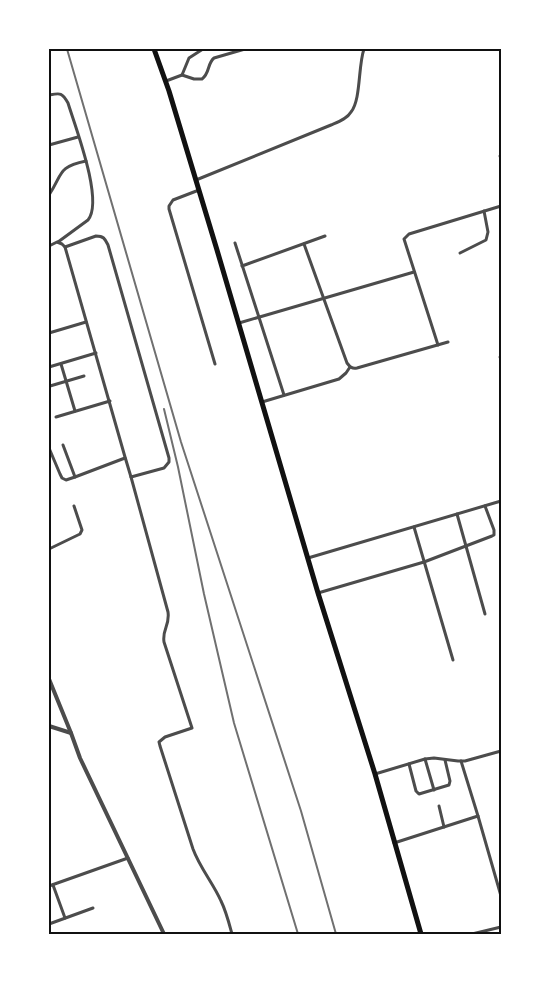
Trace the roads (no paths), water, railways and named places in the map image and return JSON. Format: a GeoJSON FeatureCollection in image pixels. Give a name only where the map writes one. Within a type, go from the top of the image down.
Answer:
{"type":"FeatureCollection","features":[{"type":"Feature","properties":{"kind":"highway"},"geometry":{"type":"LineString","coordinates":[[154,49],[196,180],[318,594],[375,774],[421,934]]}},
{"type":"Feature","properties":{"kind":"street"},"geometry":{"type":"LineString","coordinates":[[182,75],[189,58],[203,49]]}},
{"type":"Feature","properties":{"kind":"street"},"geometry":{"type":"LineString","coordinates":[[165,82],[182,75],[194,79],[202,79],[208,73],[211,60],[245,49]]}},
{"type":"Feature","properties":{"kind":"street"},"geometry":{"type":"LineString","coordinates":[[196,180],[343,120],[356,105],[363,50]]}},
{"type":"Feature","properties":{"kind":"street"},"geometry":{"type":"LineString","coordinates":[[49,96],[58,93],[65,97],[86,161],[92,190],[92,214],[88,220],[49,246]]}},
{"type":"Feature","properties":{"kind":"street"},"geometry":{"type":"LineString","coordinates":[[49,145],[78,137]]}},
{"type":"Feature","properties":{"kind":"street"},"geometry":{"type":"LineString","coordinates":[[49,194],[64,169],[86,161]]}},
{"type":"Feature","properties":{"kind":"street"},"geometry":{"type":"LineString","coordinates":[[199,190],[173,200],[169,209],[215,364]]}},
{"type":"Feature","properties":{"kind":"street"},"geometry":{"type":"LineString","coordinates":[[438,345],[404,239],[409,234],[501,206]]}},
{"type":"Feature","properties":{"kind":"street"},"geometry":{"type":"LineString","coordinates":[[460,253],[486,240],[488,237],[484,211]]}},
{"type":"Feature","properties":{"kind":"street"},"geometry":{"type":"LineString","coordinates":[[65,247],[96,236],[106,239],[119,282],[169,458],[169,462],[164,468],[131,478]]}},
{"type":"Feature","properties":{"kind":"street"},"geometry":{"type":"LineString","coordinates":[[242,266],[325,236]]}},
{"type":"Feature","properties":{"kind":"street"},"geometry":{"type":"LineString","coordinates":[[57,242],[65,247],[110,401],[168,612],[169,623],[164,632],[164,642],[192,728],[165,738],[159,742],[160,746],[196,858],[226,911],[232,934]]}},
{"type":"Feature","properties":{"kind":"street"},"geometry":{"type":"LineString","coordinates":[[235,243],[284,395]]}},
{"type":"Feature","properties":{"kind":"street"},"geometry":{"type":"LineString","coordinates":[[304,244],[350,367],[354,369],[448,342]]}},
{"type":"Feature","properties":{"kind":"street"},"geometry":{"type":"LineString","coordinates":[[239,323],[414,272]]}},
{"type":"Feature","properties":{"kind":"street"},"geometry":{"type":"LineString","coordinates":[[49,333],[86,322]]}},
{"type":"Feature","properties":{"kind":"street"},"geometry":{"type":"LineString","coordinates":[[49,367],[96,353]]}},
{"type":"Feature","properties":{"kind":"street"},"geometry":{"type":"LineString","coordinates":[[61,364],[76,411]]}},
{"type":"Feature","properties":{"kind":"street"},"geometry":{"type":"LineString","coordinates":[[262,402],[339,379],[350,367]]}},
{"type":"Feature","properties":{"kind":"street"},"geometry":{"type":"LineString","coordinates":[[50,386],[84,376]]}},
{"type":"Feature","properties":{"kind":"street"},"geometry":{"type":"LineString","coordinates":[[56,417],[110,401]]}},
{"type":"Feature","properties":{"kind":"street"},"geometry":{"type":"LineString","coordinates":[[63,446],[75,477]]}},
{"type":"Feature","properties":{"kind":"street"},"geometry":{"type":"LineString","coordinates":[[49,448],[62,478],[68,480],[125,458]]}},
{"type":"Feature","properties":{"kind":"street"},"geometry":{"type":"LineString","coordinates":[[308,558],[501,501]]}},
{"type":"Feature","properties":{"kind":"street"},"geometry":{"type":"LineString","coordinates":[[49,549],[80,534],[82,530],[74,506]]}},
{"type":"Feature","properties":{"kind":"street"},"geometry":{"type":"LineString","coordinates":[[318,594],[424,562],[494,534],[485,506]]}},
{"type":"Feature","properties":{"kind":"street"},"geometry":{"type":"LineString","coordinates":[[456,514],[485,614]]}},
{"type":"Feature","properties":{"kind":"street"},"geometry":{"type":"LineString","coordinates":[[414,527],[453,660]]}},
{"type":"Feature","properties":{"kind":"street"},"geometry":{"type":"LineString","coordinates":[[49,679],[80,758],[164,934]]}},
{"type":"Feature","properties":{"kind":"street"},"geometry":{"type":"LineString","coordinates":[[49,726],[71,733]]}},
{"type":"Feature","properties":{"kind":"street"},"geometry":{"type":"LineString","coordinates":[[375,774],[425,759],[461,761],[501,751]]}},
{"type":"Feature","properties":{"kind":"street"},"geometry":{"type":"LineString","coordinates":[[425,759],[434,790]]}},
{"type":"Feature","properties":{"kind":"street"},"geometry":{"type":"LineString","coordinates":[[409,764],[417,793],[424,793],[447,786],[450,783],[445,760]]}},
{"type":"Feature","properties":{"kind":"street"},"geometry":{"type":"LineString","coordinates":[[461,761],[501,896]]}},
{"type":"Feature","properties":{"kind":"street"},"geometry":{"type":"LineString","coordinates":[[439,806],[444,827]]}},
{"type":"Feature","properties":{"kind":"street"},"geometry":{"type":"LineString","coordinates":[[394,843],[478,816]]}},
{"type":"Feature","properties":{"kind":"street"},"geometry":{"type":"LineString","coordinates":[[65,918],[51,886],[128,858]]}},
{"type":"Feature","properties":{"kind":"street"},"geometry":{"type":"LineString","coordinates":[[49,923],[93,908]]}},
{"type":"Feature","properties":{"kind":"street"},"geometry":{"type":"LineString","coordinates":[[472,934],[501,927]]}},
{"type":"Feature","properties":{"kind":"railway"},"geometry":{"type":"LineString","coordinates":[[67,49],[181,442],[301,811],[336,934]]}},
{"type":"Feature","properties":{"kind":"railway"},"geometry":{"type":"LineString","coordinates":[[164,409],[234,723],[298,934]]}}]}
